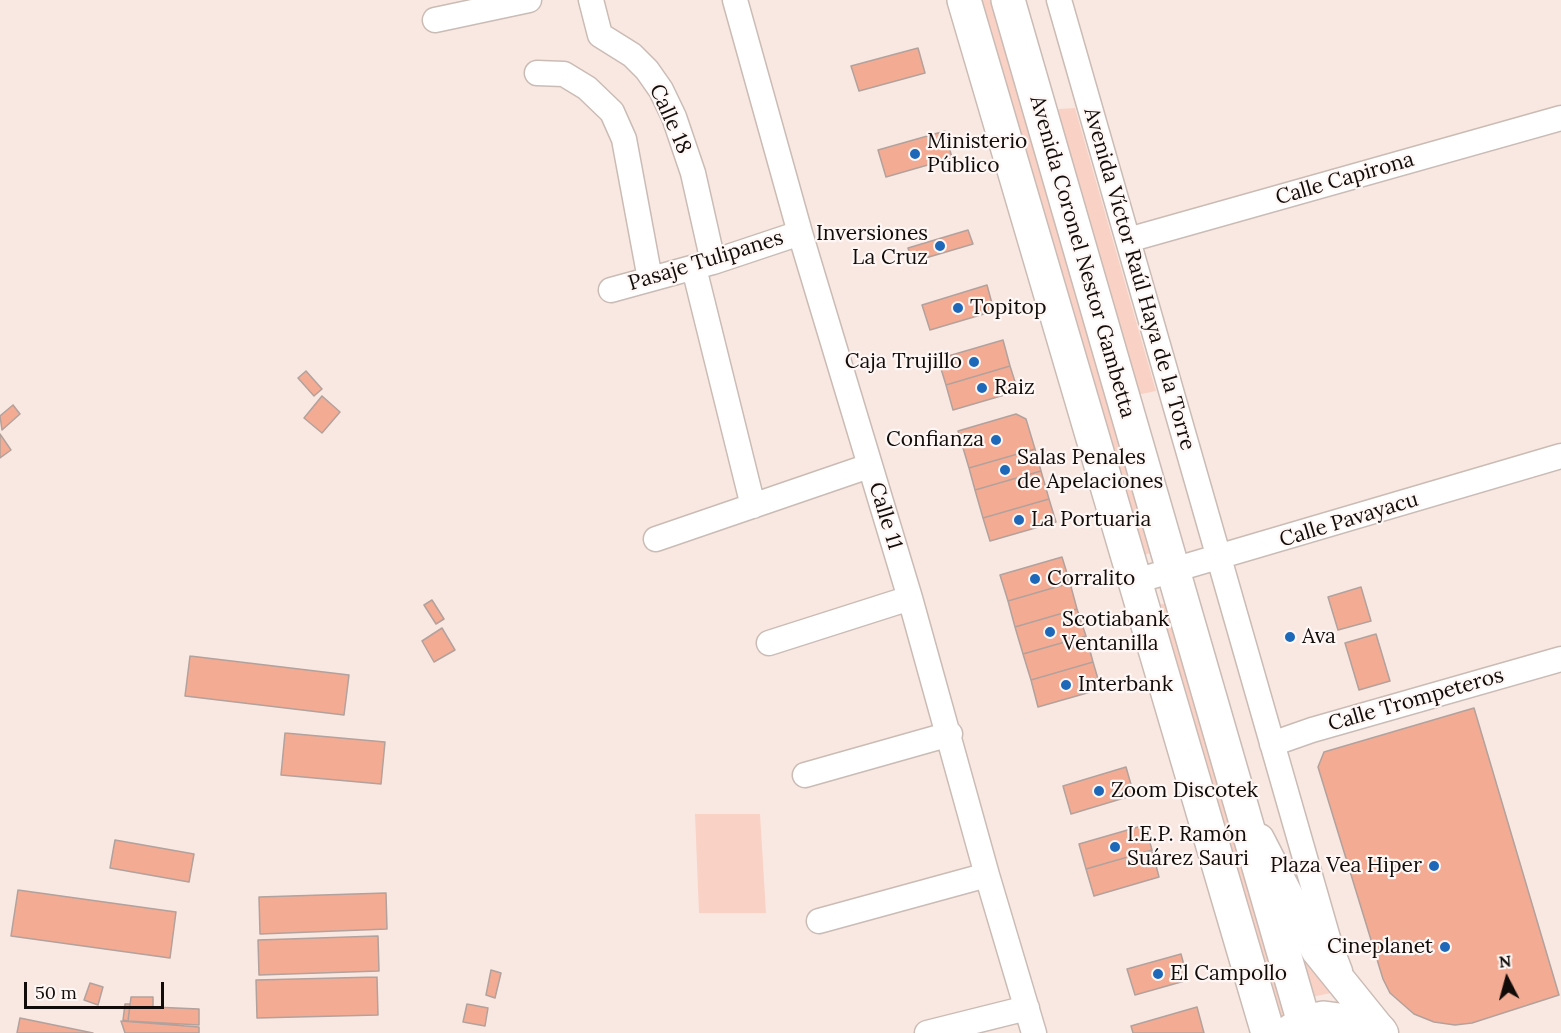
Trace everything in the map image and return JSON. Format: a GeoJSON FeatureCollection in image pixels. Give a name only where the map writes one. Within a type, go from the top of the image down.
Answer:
{"type":"FeatureCollection","features":[{"type":"Feature","properties":{"kind":"highway","name":"Avenida Coronel Nestor Gambetta"},"geometry":{"type":"LineString","coordinates":[[964,0],[1268,1033]]}},
{"type":"Feature","properties":{"kind":"highway","name":"Avenida Coronel Nestor Gambetta"},"geometry":{"type":"LineString","coordinates":[[1008,0],[1242,807],[1300,1029]]}},
{"type":"Feature","properties":{"kind":"highway"},"geometry":{"type":"LineString","coordinates":[[1300,1029],[1343,1018],[1363,1023],[1381,1032]]}},
{"type":"Feature","properties":{"kind":"main road"},"geometry":{"type":"LineString","coordinates":[[1242,807],[1316,950],[1381,1032]]}},
{"type":"Feature","properties":{"kind":"street"},"geometry":{"type":"LineString","coordinates":[[435,20],[529,0]]}},
{"type":"Feature","properties":{"kind":"street","name":"Calle 18"},"geometry":{"type":"LineString","coordinates":[[591,0],[600,35],[632,55],[647,70],[661,90],[674,117],[693,173],[704,265],[753,506]]}},
{"type":"Feature","properties":{"kind":"street","name":"Calle 11"},"geometry":{"type":"LineString","coordinates":[[735,0],[800,233],[950,734],[987,875],[1034,1033]]}},
{"type":"Feature","properties":{"kind":"street","name":"Avenida Víctor Raúl Haya de la Torre"},"geometry":{"type":"LineString","coordinates":[[1059,0],[1330,945],[1347,988]]}},
{"type":"Feature","properties":{"kind":"street"},"geometry":{"type":"LineString","coordinates":[[537,73],[564,74],[587,88],[612,112],[624,139],[650,279]]}},
{"type":"Feature","properties":{"kind":"street","name":"Calle Capirona"},"geometry":{"type":"LineString","coordinates":[[1128,240],[1561,118]]}},
{"type":"Feature","properties":{"kind":"street","name":"Pasaje Tulipanes"},"geometry":{"type":"LineString","coordinates":[[612,290],[704,265],[800,233]]}},
{"type":"Feature","properties":{"kind":"street","name":"Calle Pavayacu"},"geometry":{"type":"LineString","coordinates":[[1136,581],[1561,456]]}},
{"type":"Feature","properties":{"kind":"street"},"geometry":{"type":"LineString","coordinates":[[656,539],[869,466]]}},
{"type":"Feature","properties":{"kind":"street"},"geometry":{"type":"LineString","coordinates":[[770,643],[910,598]]}},
{"type":"Feature","properties":{"kind":"street","name":"Calle Trompeteros"},"geometry":{"type":"LineString","coordinates":[[1272,744],[1312,730],[1561,659]]}},
{"type":"Feature","properties":{"kind":"street"},"geometry":{"type":"LineString","coordinates":[[805,774],[950,734]]}},
{"type":"Feature","properties":{"kind":"street"},"geometry":{"type":"LineString","coordinates":[[819,921],[987,875]]}},
{"type":"Feature","properties":{"kind":"street"},"geometry":{"type":"LineString","coordinates":[[938,1032],[1027,1008]]}},
{"type":"Feature","properties":{"kind":"shaded area"},"geometry":{"type":"Polygon","coordinates":[[[975,0],[995,0],[1152,552],[1145,555],[975,0]]]}},
{"type":"Feature","properties":{"kind":"shaded area"},"geometry":{"type":"Polygon","coordinates":[[[1075,108],[1156,391],[1137,395],[1055,112],[1059,109],[1075,108]]]}},
{"type":"Feature","properties":{"kind":"shaded area"},"geometry":{"type":"Polygon","coordinates":[[[1167,603],[1290,1008],[1276,1022],[1157,605],[1167,603]]]}},
{"type":"Feature","properties":{"kind":"shaded area"},"geometry":{"type":"Polygon","coordinates":[[[695,814],[760,814],[766,913],[699,913],[695,814]]]}},
{"type":"Feature","properties":{"kind":"shaded area"},"geometry":{"type":"Polygon","coordinates":[[[1287,911],[1336,992],[1307,998],[1287,911]]]}},
{"type":"Feature","properties":{"kind":"building"},"geometry":{"type":"Polygon","coordinates":[[[918,48],[925,73],[859,91],[851,66],[918,48]]]}},
{"type":"Feature","properties":{"kind":"building","name":"Ministerio Público"},"geometry":{"type":"Polygon","coordinates":[[[945,131],[952,158],[886,177],[878,150],[945,131]]]}},
{"type":"Feature","properties":{"kind":"building","name":"Inversiones La Cruz"},"geometry":{"type":"Polygon","coordinates":[[[968,230],[973,244],[912,262],[908,248],[968,230]]]}},
{"type":"Feature","properties":{"kind":"building","name":"Topitop"},"geometry":{"type":"Polygon","coordinates":[[[987,285],[994,311],[930,330],[922,305],[987,285]]]}},
{"type":"Feature","properties":{"kind":"building","name":"Caja Trujillo"},"geometry":{"type":"Polygon","coordinates":[[[1003,340],[1010,366],[946,385],[938,359],[1003,340]]]}},
{"type":"Feature","properties":{"kind":"building","name":"Raiz"},"geometry":{"type":"Polygon","coordinates":[[[1010,366],[1018,391],[953,410],[946,385],[1010,366]]]}},
{"type":"Feature","properties":{"kind":"building"},"geometry":{"type":"Polygon","coordinates":[[[306,371],[322,389],[314,396],[298,378],[306,371]]]}},
{"type":"Feature","properties":{"kind":"building"},"geometry":{"type":"Polygon","coordinates":[[[322,396],[340,412],[322,433],[304,418],[322,396]]]}},
{"type":"Feature","properties":{"kind":"building"},"geometry":{"type":"Polygon","coordinates":[[[13,405],[20,414],[2,430],[0,416],[13,405]]]}},
{"type":"Feature","properties":{"kind":"building","name":"Confianza"},"geometry":{"type":"Polygon","coordinates":[[[1016,414],[1026,419],[1035,449],[969,468],[958,431],[1016,414]]]}},
{"type":"Feature","properties":{"kind":"building"},"geometry":{"type":"Polygon","coordinates":[[[0,434],[11,450],[0,458],[0,434]]]}},
{"type":"Feature","properties":{"kind":"building","name":"Salas Penales de Apelaciones"},"geometry":{"type":"Polygon","coordinates":[[[1035,449],[1041,471],[975,490],[969,468],[1035,449]]]}},
{"type":"Feature","properties":{"kind":"building"},"geometry":{"type":"Polygon","coordinates":[[[1041,471],[1049,499],[983,518],[975,490],[1041,471]]]}},
{"type":"Feature","properties":{"kind":"building","name":"La Portuaria"},"geometry":{"type":"Polygon","coordinates":[[[1049,499],[1056,522],[990,541],[983,518],[1049,499]]]}},
{"type":"Feature","properties":{"kind":"building","name":"Corralito"},"geometry":{"type":"Polygon","coordinates":[[[1062,557],[1070,583],[1008,601],[1000,575],[1062,557]]]}},
{"type":"Feature","properties":{"kind":"building"},"geometry":{"type":"Polygon","coordinates":[[[1070,583],[1077,609],[1015,627],[1008,601],[1070,583]]]}},
{"type":"Feature","properties":{"kind":"building"},"geometry":{"type":"Polygon","coordinates":[[[1361,587],[1371,621],[1338,630],[1328,597],[1361,587]]]}},
{"type":"Feature","properties":{"kind":"building"},"geometry":{"type":"Polygon","coordinates":[[[432,600],[444,619],[436,624],[424,605],[432,600]]]}},
{"type":"Feature","properties":{"kind":"building","name":"Scotiabank Ventanilla"},"geometry":{"type":"Polygon","coordinates":[[[1077,609],[1086,636],[1023,654],[1015,627],[1077,609]]]}},
{"type":"Feature","properties":{"kind":"building"},"geometry":{"type":"Polygon","coordinates":[[[442,628],[455,650],[434,662],[422,641],[442,628]]]}},
{"type":"Feature","properties":{"kind":"building"},"geometry":{"type":"Polygon","coordinates":[[[1376,634],[1390,681],[1359,690],[1345,643],[1376,634]]]}},
{"type":"Feature","properties":{"kind":"building"},"geometry":{"type":"Polygon","coordinates":[[[1086,636],[1093,662],[1031,680],[1023,654],[1086,636]]]}},
{"type":"Feature","properties":{"kind":"building"},"geometry":{"type":"Polygon","coordinates":[[[190,656],[349,675],[344,715],[185,696],[190,656]]]}},
{"type":"Feature","properties":{"kind":"building","name":"Interbank"},"geometry":{"type":"Polygon","coordinates":[[[1093,662],[1101,689],[1038,707],[1031,680],[1093,662]]]}},
{"type":"Feature","properties":{"kind":"building","name":"Plaza Vea Hiper"},"geometry":{"type":"Polygon","coordinates":[[[1474,708],[1559,995],[1472,1023],[1455,1025],[1434,1022],[1414,1014],[1390,993],[1383,979],[1318,767],[1324,752],[1474,708]]]}},
{"type":"Feature","properties":{"kind":"building"},"geometry":{"type":"Polygon","coordinates":[[[285,733],[385,742],[381,784],[281,775],[285,733]]]}},
{"type":"Feature","properties":{"kind":"building","name":"Zoom Discotek"},"geometry":{"type":"Polygon","coordinates":[[[1126,767],[1134,795],[1071,814],[1063,786],[1126,767]]]}},
{"type":"Feature","properties":{"kind":"building","name":"I.E.P. Ramón Suárez Sauri"},"geometry":{"type":"Polygon","coordinates":[[[1145,825],[1152,850],[1086,869],[1079,844],[1145,825]]]}},
{"type":"Feature","properties":{"kind":"building"},"geometry":{"type":"Polygon","coordinates":[[[115,840],[194,854],[189,882],[110,868],[115,840]]]}},
{"type":"Feature","properties":{"kind":"building"},"geometry":{"type":"Polygon","coordinates":[[[1152,850],[1159,877],[1094,896],[1086,869],[1152,850]]]}},
{"type":"Feature","properties":{"kind":"building"},"geometry":{"type":"Polygon","coordinates":[[[18,890],[176,912],[170,958],[11,936],[18,890]]]}},
{"type":"Feature","properties":{"kind":"building"},"geometry":{"type":"Polygon","coordinates":[[[386,893],[387,929],[260,934],[259,897],[386,893]]]}},
{"type":"Feature","properties":{"kind":"building"},"geometry":{"type":"Polygon","coordinates":[[[378,936],[379,971],[259,975],[258,940],[378,936]]]}},
{"type":"Feature","properties":{"kind":"building","name":"El Campollo"},"geometry":{"type":"Polygon","coordinates":[[[1181,954],[1188,980],[1135,995],[1127,969],[1181,954]]]}},
{"type":"Feature","properties":{"kind":"building"},"geometry":{"type":"Polygon","coordinates":[[[491,970],[501,973],[495,998],[486,995],[491,970]]]}},
{"type":"Feature","properties":{"kind":"building"},"geometry":{"type":"Polygon","coordinates":[[[377,977],[378,1015],[257,1018],[256,980],[377,977]]]}},
{"type":"Feature","properties":{"kind":"building"},"geometry":{"type":"Polygon","coordinates":[[[90,983],[103,987],[98,1005],[84,1000],[90,983]]]}},
{"type":"Feature","properties":{"kind":"building"},"geometry":{"type":"Polygon","coordinates":[[[131,997],[153,997],[153,1007],[199,1009],[199,1025],[128,1021],[131,997]]]}},
{"type":"Feature","properties":{"kind":"building"},"geometry":{"type":"Polygon","coordinates":[[[125,1004],[130,1004],[128,1021],[123,1020],[125,1004]]]}},
{"type":"Feature","properties":{"kind":"building"},"geometry":{"type":"Polygon","coordinates":[[[467,1004],[488,1008],[485,1026],[463,1022],[467,1004]]]}},
{"type":"Feature","properties":{"kind":"building"},"geometry":{"type":"Polygon","coordinates":[[[1197,1007],[1204,1033],[1133,1033],[1131,1026],[1197,1007]]]}},
{"type":"Feature","properties":{"kind":"building"},"geometry":{"type":"Polygon","coordinates":[[[20,1018],[93,1033],[17,1033],[20,1018]]]}},
{"type":"Feature","properties":{"kind":"building"},"geometry":{"type":"Polygon","coordinates":[[[121,1021],[199,1027],[199,1033],[125,1033],[121,1021]]]}},
{"type":"Feature","properties":{"kind":"place","name":"Ministerio Público"},"geometry":{"type":"Point","coordinates":[915,154]}},
{"type":"Feature","properties":{"kind":"place","name":"Inversiones La Cruz"},"geometry":{"type":"Point","coordinates":[940,246]}},
{"type":"Feature","properties":{"kind":"place","name":"Topitop"},"geometry":{"type":"Point","coordinates":[958,308]}},
{"type":"Feature","properties":{"kind":"place","name":"Caja Trujillo"},"geometry":{"type":"Point","coordinates":[974,362]}},
{"type":"Feature","properties":{"kind":"place","name":"Raiz"},"geometry":{"type":"Point","coordinates":[982,388]}},
{"type":"Feature","properties":{"kind":"place","name":"Confianza"},"geometry":{"type":"Point","coordinates":[996,440]}},
{"type":"Feature","properties":{"kind":"place","name":"Salas Penales de Apelaciones"},"geometry":{"type":"Point","coordinates":[1005,470]}},
{"type":"Feature","properties":{"kind":"place","name":"La Portuaria"},"geometry":{"type":"Point","coordinates":[1019,520]}},
{"type":"Feature","properties":{"kind":"place","name":"Corralito"},"geometry":{"type":"Point","coordinates":[1035,579]}},
{"type":"Feature","properties":{"kind":"place","name":"Scotiabank Ventanilla"},"geometry":{"type":"Point","coordinates":[1050,632]}},
{"type":"Feature","properties":{"kind":"place","name":"Ava"},"geometry":{"type":"Point","coordinates":[1290,637]}},
{"type":"Feature","properties":{"kind":"place","name":"Interbank"},"geometry":{"type":"Point","coordinates":[1066,685]}},
{"type":"Feature","properties":{"kind":"place","name":"Zoom Discotek"},"geometry":{"type":"Point","coordinates":[1099,791]}},
{"type":"Feature","properties":{"kind":"place","name":"I.E.P. Ramón Suárez Sauri"},"geometry":{"type":"Point","coordinates":[1115,847]}},
{"type":"Feature","properties":{"kind":"place","name":"Plaza Vea Hiper"},"geometry":{"type":"Point","coordinates":[1434,866]}},
{"type":"Feature","properties":{"kind":"place","name":"Cineplanet"},"geometry":{"type":"Point","coordinates":[1445,947]}},
{"type":"Feature","properties":{"kind":"place","name":"El Campollo"},"geometry":{"type":"Point","coordinates":[1158,974]}}]}
